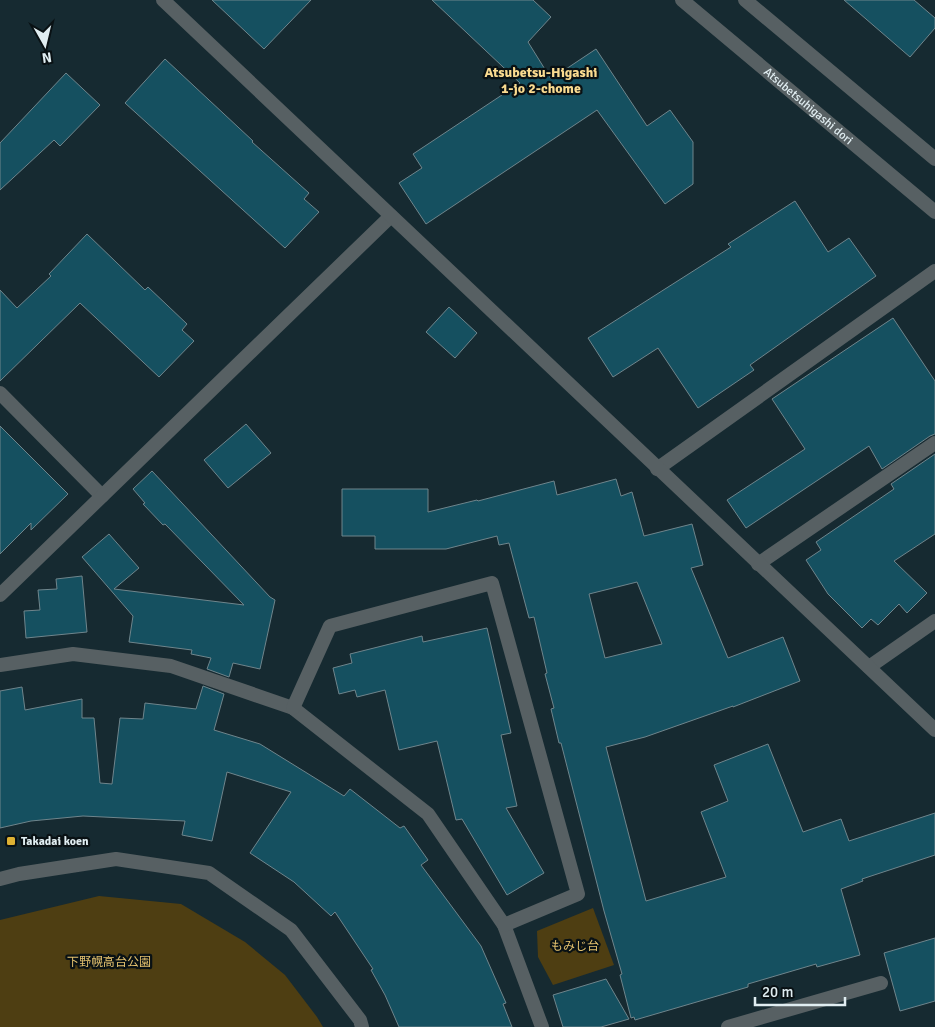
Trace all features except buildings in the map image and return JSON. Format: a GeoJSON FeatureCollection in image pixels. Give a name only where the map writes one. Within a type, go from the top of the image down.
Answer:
{"type":"FeatureCollection","features":[{"type":"Feature","properties":{"kind":"street"},"geometry":{"type":"LineString","coordinates":[[162,0],[935,730]]}},
{"type":"Feature","properties":{"kind":"street","name":"Atsubetsuhigashi dori"},"geometry":{"type":"LineString","coordinates":[[682,0],[935,212]]}},
{"type":"Feature","properties":{"kind":"street"},"geometry":{"type":"LineString","coordinates":[[745,0],[935,159]]}},
{"type":"Feature","properties":{"kind":"street"},"geometry":{"type":"LineString","coordinates":[[0,595],[391,216]]}},
{"type":"Feature","properties":{"kind":"street"},"geometry":{"type":"LineString","coordinates":[[657,469],[935,271]]}},
{"type":"Feature","properties":{"kind":"street"},"geometry":{"type":"LineString","coordinates":[[0,394],[102,496]]}},
{"type":"Feature","properties":{"kind":"street"},"geometry":{"type":"LineString","coordinates":[[758,564],[935,443]]}},
{"type":"Feature","properties":{"kind":"street"},"geometry":{"type":"LineString","coordinates":[[294,708],[330,626],[492,583],[578,894],[504,925]]}},
{"type":"Feature","properties":{"kind":"street"},"geometry":{"type":"LineString","coordinates":[[869,667],[935,622]]}},
{"type":"Feature","properties":{"kind":"street"},"geometry":{"type":"LineString","coordinates":[[0,665],[73,654],[171,666],[294,708],[428,814],[504,925],[542,1027]]}},
{"type":"Feature","properties":{"kind":"street"},"geometry":{"type":"LineString","coordinates":[[0,879],[19,874],[116,860],[209,873],[291,930],[360,1020],[362,1027]]}},
{"type":"Feature","properties":{"kind":"street"},"geometry":{"type":"LineString","coordinates":[[728,1027],[751,1023],[881,983]]}},
{"type":"Feature","properties":{"kind":"green space","name":"下野幌高台公園"},"geometry":{"type":"Polygon","coordinates":[[[99,896],[181,904],[245,942],[285,975],[323,1027],[0,1027],[0,920],[99,896]]]}},
{"type":"Feature","properties":{"kind":"green space","name":"もみじ台"},"geometry":{"type":"Polygon","coordinates":[[[593,908],[614,965],[553,985],[538,957],[537,931],[593,908]]]}},
{"type":"Feature","properties":{"kind":"place","name":"Takadai koen"},"geometry":{"type":"Point","coordinates":[11,841]}},
{"type":"Feature","properties":{"kind":"district","name":"Atsubetsu-Higashi 1-jo 2-chome"},"geometry":{"type":"Point","coordinates":[541,80]}}]}
